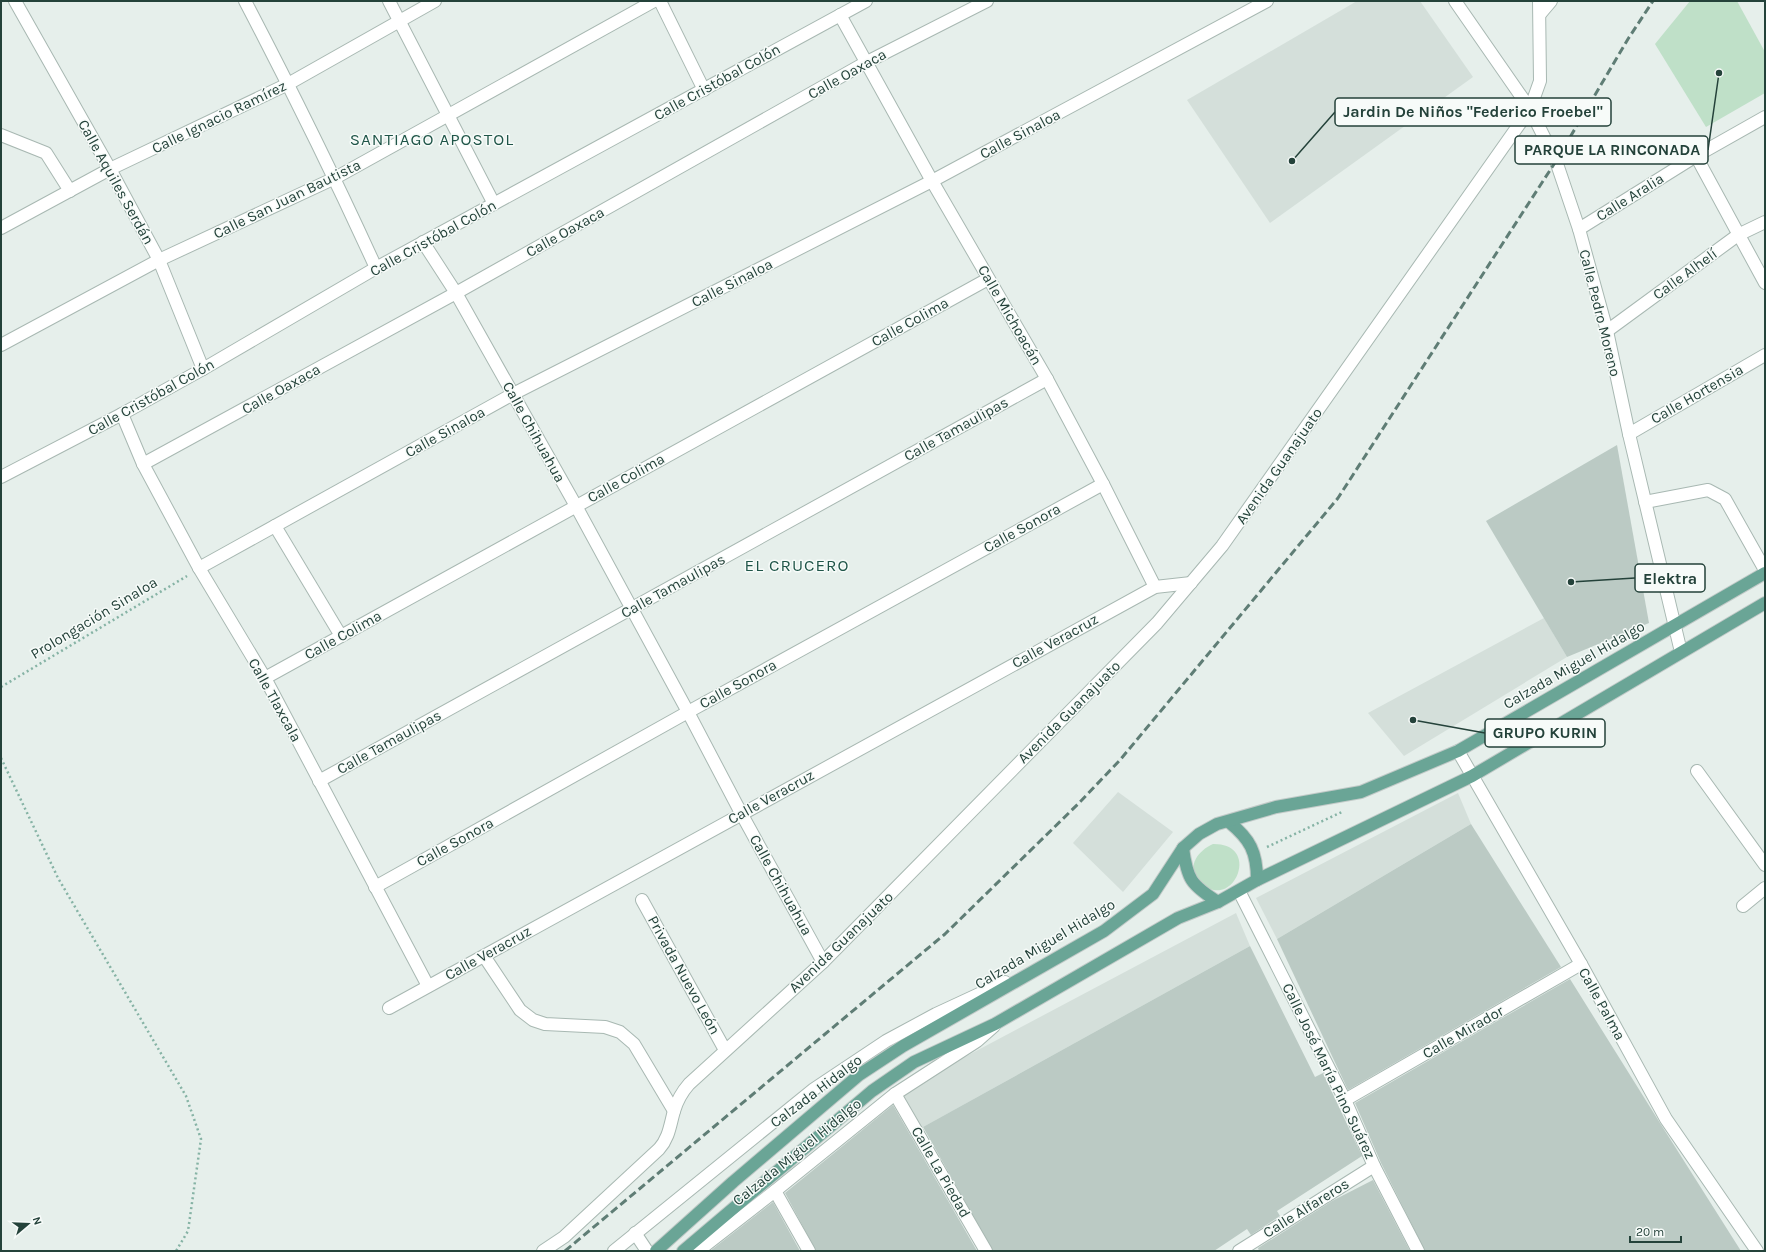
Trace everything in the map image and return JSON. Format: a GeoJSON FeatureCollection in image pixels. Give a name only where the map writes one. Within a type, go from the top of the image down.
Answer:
{"type":"FeatureCollection","features":[{"type":"Feature","properties":{"kind":"main road","name":"Calzada Miguel Hidalgo"},"geometry":{"type":"LineString","coordinates":[[656,1251],[733,1182],[859,1075],[903,1046],[1104,931],[1153,894],[1183,848],[1199,834],[1217,824],[1229,822],[1276,807],[1361,792],[1458,751],[1765,571]]}},
{"type":"Feature","properties":{"kind":"main road","name":"Calzada Miguel Hidalgo"},"geometry":{"type":"LineString","coordinates":[[683,1251],[744,1197],[872,1091],[908,1066],[995,1024],[1178,918],[1218,902],[1240,891],[1257,880],[1472,776],[1765,603]]}},
{"type":"Feature","properties":{"kind":"main road"},"geometry":{"type":"LineString","coordinates":[[1229,822],[1242,833],[1252,847],[1257,863],[1257,880]]}},
{"type":"Feature","properties":{"kind":"main road"},"geometry":{"type":"LineString","coordinates":[[1183,848],[1185,865],[1191,882],[1203,893],[1218,902]]}},
{"type":"Feature","properties":{"kind":"street","name":"Calle Aquiles Serdán"},"geometry":{"type":"LineString","coordinates":[[15,1],[110,169],[159,260],[203,369]]}},
{"type":"Feature","properties":{"kind":"street"},"geometry":{"type":"LineString","coordinates":[[245,1],[335,178],[376,268]]}},
{"type":"Feature","properties":{"kind":"street"},"geometry":{"type":"LineString","coordinates":[[389,1],[494,204]]}},
{"type":"Feature","properties":{"kind":"street","name":"Calle Ignacio Ramírez"},"geometry":{"type":"LineString","coordinates":[[1,228],[110,169],[288,84],[435,1]]}},
{"type":"Feature","properties":{"kind":"street","name":"Calle San Juan Bautista"},"geometry":{"type":"LineString","coordinates":[[1,345],[159,260],[335,178],[654,1]]}},
{"type":"Feature","properties":{"kind":"street"},"geometry":{"type":"LineString","coordinates":[[660,1],[704,90]]}},
{"type":"Feature","properties":{"kind":"street","name":"Calle Cristóbal Colón"},"geometry":{"type":"LineString","coordinates":[[1,477],[122,414],[203,369],[376,268],[866,1]]}},
{"type":"Feature","properties":{"kind":"street","name":"Calle Oaxaca"},"geometry":{"type":"LineString","coordinates":[[143,464],[456,293],[865,63],[987,1]]}},
{"type":"Feature","properties":{"kind":"street","name":"Calle Sinaloa"},"geometry":{"type":"LineString","coordinates":[[199,568],[513,394],[932,181],[1267,1]]}},
{"type":"Feature","properties":{"kind":"street","name":"Calle Pedro Moreno"},"geometry":{"type":"LineString","coordinates":[[1455,1],[1530,109],[1556,161],[1578,229],[1607,331],[1629,434],[1680,652]]}},
{"type":"Feature","properties":{"kind":"street","name":"Avenida Guanajuato"},"geometry":{"type":"LineString","coordinates":[[543,1251],[564,1237],[660,1149],[665,1143],[674,1111],[682,1092],[689,1084],[823,962],[1157,623],[1222,546],[1530,109],[1540,81],[1539,1]]}},
{"type":"Feature","properties":{"kind":"street"},"geometry":{"type":"LineString","coordinates":[[1540,14],[1551,1]]}},
{"type":"Feature","properties":{"kind":"street","name":"Calle Michoacán"},"geometry":{"type":"LineString","coordinates":[[840,15],[865,63],[932,181],[1047,379],[1154,587]]}},
{"type":"Feature","properties":{"kind":"street","name":"Calle Aralia"},"geometry":{"type":"LineString","coordinates":[[1578,229],[1696,156],[1765,117]]}},
{"type":"Feature","properties":{"kind":"street"},"geometry":{"type":"LineString","coordinates":[[1,135],[46,153],[70,191]]}},
{"type":"Feature","properties":{"kind":"street"},"geometry":{"type":"LineString","coordinates":[[1696,156],[1765,283]]}},
{"type":"Feature","properties":{"kind":"street","name":"Calle Alhelí"},"geometry":{"type":"LineString","coordinates":[[1607,331],[1738,235],[1765,222]]}},
{"type":"Feature","properties":{"kind":"street","name":"Calle Chihuahua"},"geometry":{"type":"LineString","coordinates":[[423,242],[456,293],[576,506],[823,962]]}},
{"type":"Feature","properties":{"kind":"street","name":"Calle Colima"},"geometry":{"type":"LineString","coordinates":[[265,678],[988,278]]}},
{"type":"Feature","properties":{"kind":"street","name":"Calle Hortensia"},"geometry":{"type":"LineString","coordinates":[[1629,434],[1765,355]]}},
{"type":"Feature","properties":{"kind":"street","name":"Calle Tamaulipas"},"geometry":{"type":"LineString","coordinates":[[319,781],[1047,379]]}},
{"type":"Feature","properties":{"kind":"street","name":"Calle Tlaxcala"},"geometry":{"type":"LineString","coordinates":[[122,414],[143,464],[199,568],[265,678],[428,986]]}},
{"type":"Feature","properties":{"kind":"street","name":"Calle Sonora"},"geometry":{"type":"LineString","coordinates":[[375,887],[688,712],[1102,484]]}},
{"type":"Feature","properties":{"kind":"street"},"geometry":{"type":"LineString","coordinates":[[1645,502],[1708,490],[1725,499],[1765,571]]}},
{"type":"Feature","properties":{"kind":"street"},"geometry":{"type":"LineString","coordinates":[[275,526],[341,636]]}},
{"type":"Feature","properties":{"kind":"street"},"geometry":{"type":"LineString","coordinates":[[1154,587],[1191,583]]}},
{"type":"Feature","properties":{"kind":"street","name":"Calle Veracruz"},"geometry":{"type":"LineString","coordinates":[[389,1008],[1154,587]]}},
{"type":"Feature","properties":{"kind":"street","name":"Calle Palma"},"geometry":{"type":"LineString","coordinates":[[1458,751],[1581,964],[1666,1119],[1757,1251]]}},
{"type":"Feature","properties":{"kind":"street"},"geometry":{"type":"LineString","coordinates":[[1697,771],[1765,866]]}},
{"type":"Feature","properties":{"kind":"street"},"geometry":{"type":"LineString","coordinates":[[1743,906],[1765,888]]}},
{"type":"Feature","properties":{"kind":"street","name":"Calle José María Pino Suárez"},"geometry":{"type":"LineString","coordinates":[[1240,891],[1345,1100],[1374,1166],[1418,1251]]}},
{"type":"Feature","properties":{"kind":"street","name":"Privada Nuevo León"},"geometry":{"type":"LineString","coordinates":[[642,900],[725,1050]]}},
{"type":"Feature","properties":{"kind":"street"},"geometry":{"type":"LineString","coordinates":[[484,956],[520,1010],[533,1020],[546,1024],[605,1027],[620,1032],[634,1044],[674,1111]]}},
{"type":"Feature","properties":{"kind":"street","name":"Calle Mirador"},"geometry":{"type":"LineString","coordinates":[[1345,1100],[1581,964]]}},
{"type":"Feature","properties":{"kind":"street","name":"Calzada Hidalgo"},"geometry":{"type":"LineString","coordinates":[[614,1251],[814,1089],[886,1041],[936,1014],[1039,967]]}},
{"type":"Feature","properties":{"kind":"street","name":"Calzada Miguel Hidalgo"},"geometry":{"type":"LineString","coordinates":[[698,1251],[895,1094],[977,1041],[995,1024]]}},
{"type":"Feature","properties":{"kind":"street","name":"Calle La Piedad"},"geometry":{"type":"LineString","coordinates":[[895,1094],[986,1251]]}},
{"type":"Feature","properties":{"kind":"street","name":"Calle Alfareros"},"geometry":{"type":"LineString","coordinates":[[1238,1251],[1256,1246],[1374,1166]]}},
{"type":"Feature","properties":{"kind":"street"},"geometry":{"type":"LineString","coordinates":[[775,1191],[809,1251]]}},
{"type":"Feature","properties":{"kind":"street"},"geometry":{"type":"LineString","coordinates":[[635,1233],[648,1251]]}},
{"type":"Feature","properties":{"kind":"path","name":"Prolongación Sinaloa"},"geometry":{"type":"LineString","coordinates":[[1,687],[199,568]]}},
{"type":"Feature","properties":{"kind":"path"},"geometry":{"type":"LineString","coordinates":[[1,758],[58,878],[186,1096],[201,1138],[188,1231],[176,1251]]}},
{"type":"Feature","properties":{"kind":"shaded area"},"geometry":{"type":"Polygon","coordinates":[[[1357,1],[1420,1],[1473,77],[1270,223],[1187,100],[1357,1]]]}},
{"type":"Feature","properties":{"kind":"shaded area"},"geometry":{"type":"Polygon","coordinates":[[[1544,618],[1567,657],[1404,756],[1368,713],[1544,618]]]}},
{"type":"Feature","properties":{"kind":"shaded area"},"geometry":{"type":"Polygon","coordinates":[[[1118,792],[1173,832],[1123,892],[1073,843],[1118,792]]]}},
{"type":"Feature","properties":{"kind":"shaded area"},"geometry":{"type":"Polygon","coordinates":[[[1458,793],[1471,824],[1277,939],[1256,898],[1458,793]]]}},
{"type":"Feature","properties":{"kind":"shaded area"},"geometry":{"type":"Polygon","coordinates":[[[1236,913],[1250,946],[916,1131],[895,1094],[1236,913]]]}},
{"type":"Feature","properties":{"kind":"green space"},"geometry":{"type":"Polygon","coordinates":[[[1690,1],[1737,1],[1765,52],[1765,93],[1706,127],[1655,44],[1690,1]]]}},
{"type":"Feature","properties":{"kind":"green space"},"geometry":{"type":"Polygon","coordinates":[[[1213,844],[1228,847],[1237,854],[1239,865],[1237,876],[1231,885],[1221,890],[1210,889],[1198,880],[1193,869],[1199,854],[1213,844]]]}},
{"type":"Feature","properties":{"kind":"building"},"geometry":{"type":"Polygon","coordinates":[[[1617,445],[1649,623],[1567,657],[1486,521],[1617,445]]]}},
{"type":"Feature","properties":{"kind":"building"},"geometry":{"type":"Polygon","coordinates":[[[1471,824],[1561,967],[1348,1090],[1277,939],[1471,824]]]}},
{"type":"Feature","properties":{"kind":"building"},"geometry":{"type":"Polygon","coordinates":[[[1250,946],[1315,1077],[1323,1073],[1362,1156],[1277,1211],[1280,1216],[1251,1235],[1247,1229],[1214,1251],[993,1251],[923,1127],[1250,946]]]}},
{"type":"Feature","properties":{"kind":"building"},"geometry":{"type":"Polygon","coordinates":[[[1570,979],[1741,1251],[1425,1251],[1381,1163],[1355,1103],[1570,979]]]}},
{"type":"Feature","properties":{"kind":"building"},"geometry":{"type":"Polygon","coordinates":[[[893,1105],[977,1251],[816,1251],[785,1193],[893,1105]]]}},
{"type":"Feature","properties":{"kind":"building"},"geometry":{"type":"Polygon","coordinates":[[[1373,1180],[1410,1251],[1259,1251],[1258,1248],[1332,1201],[1373,1180]]]}},
{"type":"Feature","properties":{"kind":"building"},"geometry":{"type":"Polygon","coordinates":[[[773,1202],[800,1251],[710,1251],[773,1202]]]}},
{"type":"Feature","properties":{"kind":"railway"},"geometry":{"type":"LineString","coordinates":[[565,1251],[945,934],[1079,803],[1120,760],[1338,498],[1556,161],[1628,39],[1653,1]]}},
{"type":"Feature","properties":{"kind":"place","name":"PARQUE LA RINCONADA"},"geometry":{"type":"Point","coordinates":[1719,73]}},
{"type":"Feature","properties":{"kind":"place","name":"Jardin De Niños \"Federico Froebel\""},"geometry":{"type":"Point","coordinates":[1292,161]}},
{"type":"Feature","properties":{"kind":"place","name":"Elektra"},"geometry":{"type":"Point","coordinates":[1571,582]}},
{"type":"Feature","properties":{"kind":"place","name":"GRUPO KURIN"},"geometry":{"type":"Point","coordinates":[1413,720]}},
{"type":"Feature","properties":{"kind":"district","name":"SANTIAGO APOSTOL"},"geometry":{"type":"Point","coordinates":[432,139]}},
{"type":"Feature","properties":{"kind":"district","name":"EL CRUCERO"},"geometry":{"type":"Point","coordinates":[797,565]}}]}
